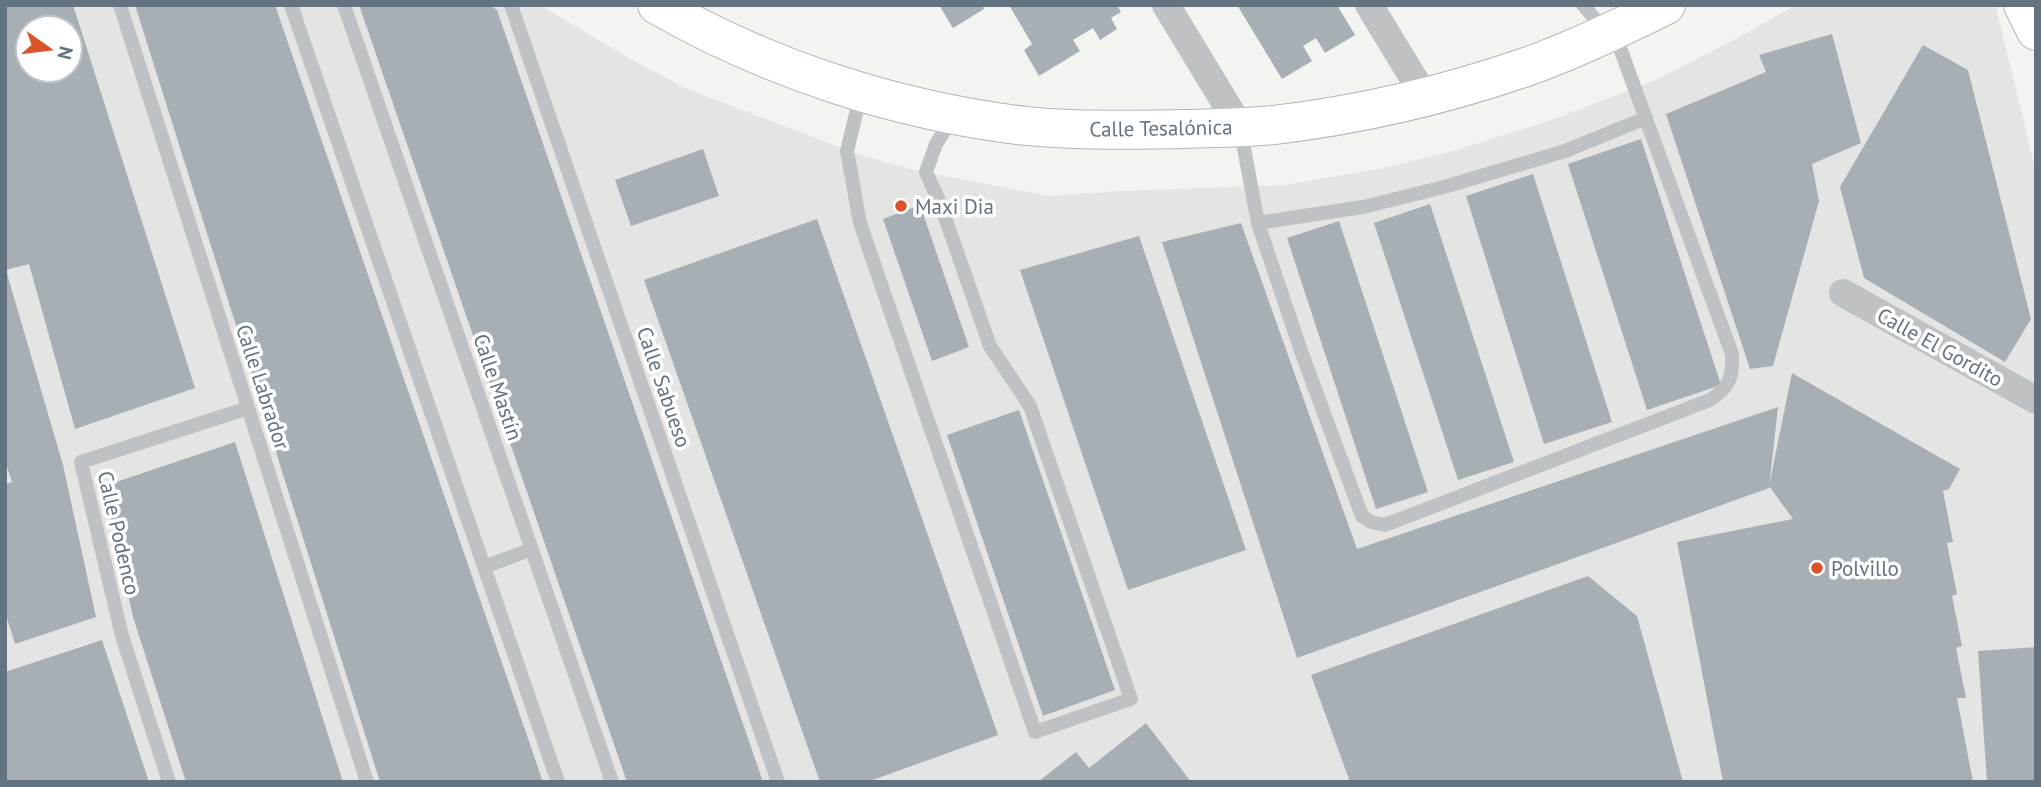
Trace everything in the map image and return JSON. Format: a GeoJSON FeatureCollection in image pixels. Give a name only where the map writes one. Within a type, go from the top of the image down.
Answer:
{"type":"FeatureCollection","features":[{"type":"Feature","properties":{"kind":"street","name":"Calle Tesalónica"},"geometry":{"type":"LineString","coordinates":[[657,5],[695,27],[800,72],[912,106],[1026,126],[1116,131],[1274,125],[1352,113],[1425,97],[1527,67],[1608,34],[1666,5]]}},
{"type":"Feature","properties":{"kind":"street"},"geometry":{"type":"LineString","coordinates":[[1166,5],[1240,127]]}},
{"type":"Feature","properties":{"kind":"street"},"geometry":{"type":"LineString","coordinates":[[1369,5],[1425,97]]}},
{"type":"Feature","properties":{"kind":"street"},"geometry":{"type":"LineString","coordinates":[[2023,5],[2036,31]]}},
{"type":"Feature","properties":{"kind":"street","name":"Calle El Gordito"},"geometry":{"type":"LineString","coordinates":[[1843,293],[2036,400]]}},
{"type":"Feature","properties":{"kind":"lane","name":"Calle Labrador"},"geometry":{"type":"LineString","coordinates":[[120,5],[367,782]]}},
{"type":"Feature","properties":{"kind":"lane"},"geometry":{"type":"LineString","coordinates":[[291,5],[558,782]]}},
{"type":"Feature","properties":{"kind":"lane","name":"Calle Mastín"},"geometry":{"type":"LineString","coordinates":[[344,5],[612,782]]}},
{"type":"Feature","properties":{"kind":"lane","name":"Calle Sabueso"},"geometry":{"type":"LineString","coordinates":[[511,5],[778,782]]}},
{"type":"Feature","properties":{"kind":"lane"},"geometry":{"type":"LineString","coordinates":[[1240,127],[1258,223],[1306,364],[1362,516],[1371,522],[1385,525],[1710,401],[1723,392],[1729,383],[1733,367],[1732,354],[1620,48],[1583,5]]}},
{"type":"Feature","properties":{"kind":"lane"},"geometry":{"type":"LineString","coordinates":[[861,91],[847,150],[860,223],[1035,732],[1131,699],[1030,406],[990,346],[940,203],[926,172],[936,144],[956,114]]}},
{"type":"Feature","properties":{"kind":"lane"},"geometry":{"type":"LineString","coordinates":[[1258,223],[1363,207],[1444,187],[1565,151],[1646,118]]}},
{"type":"Feature","properties":{"kind":"lane","name":"Calle Podenco"},"geometry":{"type":"LineString","coordinates":[[169,782],[122,636],[80,462],[248,408]]}},
{"type":"Feature","properties":{"kind":"lane"},"geometry":{"type":"LineString","coordinates":[[484,567],[532,549]]}},
{"type":"Feature","properties":{"kind":"shaded area"},"geometry":{"type":"Polygon","coordinates":[[[5,5],[540,5],[685,88],[860,155],[914,170],[1049,196],[1284,185],[1379,169],[1446,153],[1546,122],[1653,81],[1796,5],[1989,5],[1996,8],[2036,171],[2036,782],[5,782],[5,5]]]}},
{"type":"Feature","properties":{"kind":"building"},"geometry":{"type":"Polygon","coordinates":[[[5,5],[73,5],[76,14],[14,14],[14,84],[84,84],[84,40],[195,388],[75,429],[29,264],[6,270],[63,465],[96,617],[15,644],[5,612],[5,484],[12,482],[5,467],[5,5]]]}},
{"type":"Feature","properties":{"kind":"building"},"geometry":{"type":"Polygon","coordinates":[[[135,5],[275,5],[543,782],[380,782],[135,5]]]}},
{"type":"Feature","properties":{"kind":"building"},"geometry":{"type":"Polygon","coordinates":[[[359,5],[489,5],[497,10],[763,782],[627,782],[359,5]]]}},
{"type":"Feature","properties":{"kind":"building"},"geometry":{"type":"Polygon","coordinates":[[[939,5],[982,5],[984,9],[953,28],[939,5]]]}},
{"type":"Feature","properties":{"kind":"building"},"geometry":{"type":"Polygon","coordinates":[[[1009,5],[1117,5],[1121,12],[1111,18],[1117,29],[1100,40],[1093,28],[1073,40],[1080,51],[1039,76],[1024,50],[1032,44],[1009,5]]]}},
{"type":"Feature","properties":{"kind":"building"},"geometry":{"type":"Polygon","coordinates":[[[1237,5],[1337,5],[1355,35],[1325,53],[1316,38],[1303,46],[1312,61],[1282,79],[1237,5]]]}},
{"type":"Feature","properties":{"kind":"building"},"geometry":{"type":"Polygon","coordinates":[[[1832,34],[1861,143],[1812,164],[1819,201],[1773,366],[1750,369],[1666,114],[1766,72],[1759,55],[1832,34]]]}},
{"type":"Feature","properties":{"kind":"building"},"geometry":{"type":"Polygon","coordinates":[[[1923,45],[1968,70],[2031,319],[2005,362],[1864,278],[1840,187],[1923,45]]]}},
{"type":"Feature","properties":{"kind":"building"},"geometry":{"type":"Polygon","coordinates":[[[1641,139],[1721,385],[1647,410],[1568,164],[1641,139]]]}},
{"type":"Feature","properties":{"kind":"building"},"geometry":{"type":"Polygon","coordinates":[[[703,149],[719,196],[631,226],[615,180],[703,149]]]}},
{"type":"Feature","properties":{"kind":"building"},"geometry":{"type":"Polygon","coordinates":[[[1533,174],[1612,422],[1544,444],[1466,196],[1533,174]]]}},
{"type":"Feature","properties":{"kind":"building"},"geometry":{"type":"Polygon","coordinates":[[[1430,204],[1514,462],[1458,480],[1374,223],[1430,204]]]}},
{"type":"Feature","properties":{"kind":"building"},"geometry":{"type":"Polygon","coordinates":[[[920,205],[969,347],[932,361],[883,219],[920,205]]]}},
{"type":"Feature","properties":{"kind":"building"},"geometry":{"type":"Polygon","coordinates":[[[817,219],[998,735],[867,782],[820,782],[644,280],[817,219]]]}},
{"type":"Feature","properties":{"kind":"building"},"geometry":{"type":"Polygon","coordinates":[[[1339,221],[1428,492],[1376,509],[1287,238],[1339,221]]]}},
{"type":"Feature","properties":{"kind":"building"},"geometry":{"type":"Polygon","coordinates":[[[1241,223],[1357,549],[1778,407],[1769,488],[1297,658],[1162,242],[1241,223]]]}},
{"type":"Feature","properties":{"kind":"building"},"geometry":{"type":"Polygon","coordinates":[[[1139,236],[1246,550],[1128,590],[1020,270],[1139,236]]]}},
{"type":"Feature","properties":{"kind":"building","name":"Polvillo"},"geometry":{"type":"Polygon","coordinates":[[[1792,373],[1960,469],[1949,489],[1943,491],[1953,542],[1947,543],[1957,594],[1952,596],[1962,646],[1956,648],[1966,698],[1957,698],[1973,782],[1723,782],[1677,542],[1793,519],[1769,486],[1792,373]]]}},
{"type":"Feature","properties":{"kind":"building"},"geometry":{"type":"Polygon","coordinates":[[[1019,410],[1115,690],[1043,716],[947,435],[1019,410]]]}},
{"type":"Feature","properties":{"kind":"building"},"geometry":{"type":"Polygon","coordinates":[[[235,442],[343,782],[186,782],[133,617],[104,486],[235,442]]]}},
{"type":"Feature","properties":{"kind":"building"},"geometry":{"type":"Polygon","coordinates":[[[1588,576],[1637,616],[1683,782],[1350,782],[1311,675],[1588,576]]]}},
{"type":"Feature","properties":{"kind":"building"},"geometry":{"type":"Polygon","coordinates":[[[102,640],[149,782],[5,782],[5,672],[102,640]]]}},
{"type":"Feature","properties":{"kind":"building"},"geometry":{"type":"Polygon","coordinates":[[[2036,647],[2036,782],[1987,782],[1978,651],[2036,647]]]}},
{"type":"Feature","properties":{"kind":"building"},"geometry":{"type":"Polygon","coordinates":[[[1146,723],[1191,782],[1038,782],[1076,752],[1089,768],[1146,723]]]}},
{"type":"Feature","properties":{"kind":"place","name":"Maxi Dia"},"geometry":{"type":"Point","coordinates":[901,206]}},
{"type":"Feature","properties":{"kind":"place","name":"Polvillo"},"geometry":{"type":"Point","coordinates":[1817,568]}}]}
